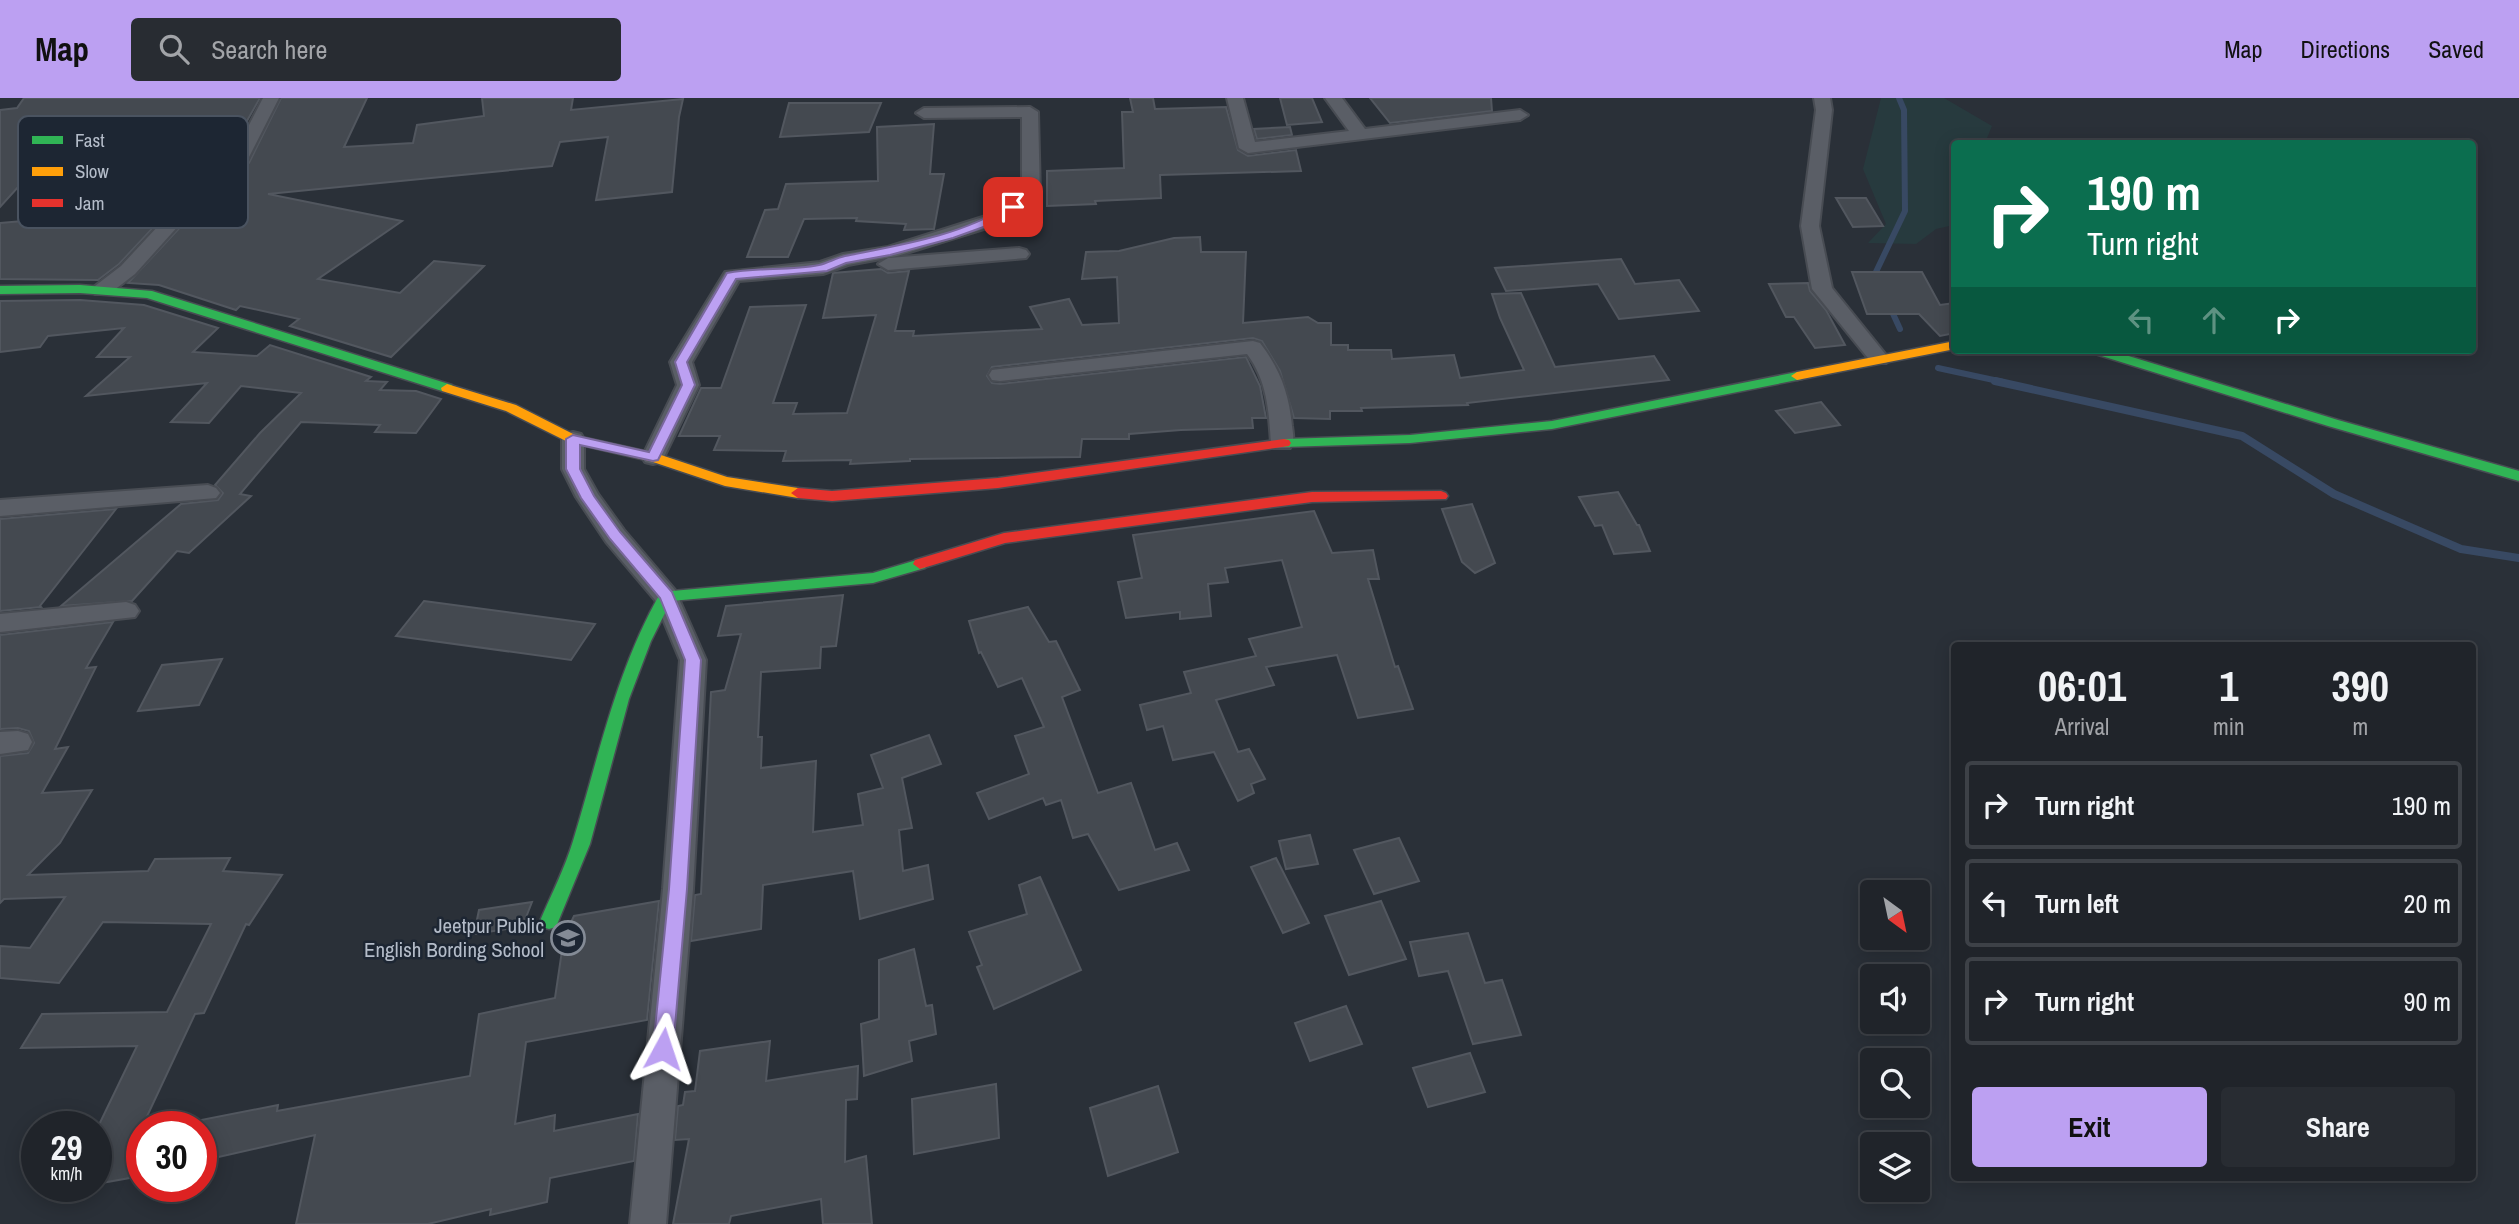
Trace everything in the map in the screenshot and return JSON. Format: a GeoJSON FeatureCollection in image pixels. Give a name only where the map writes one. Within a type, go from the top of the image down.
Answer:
{"type":"FeatureCollection","features":[{"type":"Feature","properties":{"kind":"street"},"geometry":{"type":"LineString","coordinates":[[248,143],[271,98]]}},
{"type":"Feature","properties":{"kind":"street"},"geometry":{"type":"LineString","coordinates":[[823,268],[843,260],[949,235],[996,219],[1031,195],[1031,105],[924,113],[959,98]]}},
{"type":"Feature","properties":{"kind":"street"},"geometry":{"type":"LineString","coordinates":[[1235,98],[1248,148],[1520,116]]}},
{"type":"Feature","properties":{"kind":"street"},"geometry":{"type":"LineString","coordinates":[[1333,98],[1361,135]]}},
{"type":"Feature","properties":{"kind":"street"},"geometry":{"type":"LineString","coordinates":[[1822,98],[1824,110],[1810,226],[1822,289],[1878,359]]}},
{"type":"Feature","properties":{"kind":"street"},"geometry":{"type":"LineString","coordinates":[[102,290],[128,270],[166,228]]}},
{"type":"Feature","properties":{"kind":"street"},"geometry":{"type":"LineString","coordinates":[[653,457],[688,385],[681,362],[732,276],[1019,254]]}},
{"type":"Feature","properties":{"kind":"street"},"geometry":{"type":"LineString","coordinates":[[0,290],[102,290],[149,294],[512,408],[573,439],[653,457],[725,481],[781,492],[832,496],[998,483],[1282,443],[1410,439],[1552,425],[1951,346]]}},
{"type":"Feature","properties":{"kind":"street"},"geometry":{"type":"LineString","coordinates":[[1000,375],[1253,347],[1267,364],[1278,392],[1282,443]]}},
{"type":"Feature","properties":{"kind":"street"},"geometry":{"type":"LineString","coordinates":[[2109,354],[2410,446],[2519,476]]}},
{"type":"Feature","properties":{"kind":"street"},"geometry":{"type":"LineString","coordinates":[[573,439],[573,469],[588,498],[615,536],[666,596],[693,660],[678,889],[648,1224]]}},
{"type":"Feature","properties":{"kind":"street"},"geometry":{"type":"LineString","coordinates":[[0,509],[208,493]]}},
{"type":"Feature","properties":{"kind":"street"},"geometry":{"type":"LineString","coordinates":[[666,596],[873,578],[1004,538],[1312,498],[1441,496]]}},
{"type":"Feature","properties":{"kind":"street"},"geometry":{"type":"LineString","coordinates":[[549,922],[581,844],[621,699],[643,641],[666,596]]}},
{"type":"Feature","properties":{"kind":"street"},"geometry":{"type":"LineString","coordinates":[[0,623],[127,611]]}},
{"type":"Feature","properties":{"kind":"green space"},"geometry":{"type":"Polygon","coordinates":[[[1881,98],[1944,98],[1992,126],[1986,140],[1951,140],[1951,226],[1936,229],[1916,244],[1868,243],[1886,224],[1863,169],[1881,98]]]}},
{"type":"Feature","properties":{"kind":"building"},"geometry":{"type":"Polygon","coordinates":[[[24,98],[260,98],[248,119],[248,116],[18,116],[18,187],[0,207],[0,110],[17,108],[24,98]]]}},
{"type":"Feature","properties":{"kind":"building"},"geometry":{"type":"Polygon","coordinates":[[[281,98],[367,98],[344,147],[413,143],[417,125],[484,116],[482,98],[573,98],[571,110],[683,99],[672,192],[596,200],[608,137],[560,142],[552,166],[268,194],[402,221],[318,279],[400,293],[434,261],[484,266],[391,357],[290,326],[299,319],[240,306],[236,310],[159,285],[128,283],[179,228],[248,228],[249,163],[281,98]]]}},
{"type":"Feature","properties":{"kind":"building"},"geometry":{"type":"Polygon","coordinates":[[[1130,98],[1153,98],[1155,109],[1226,107],[1238,150],[1248,156],[1296,150],[1301,171],[1160,175],[1161,198],[1047,206],[1047,171],[1124,168],[1122,112],[1133,112],[1130,98]]]}},
{"type":"Feature","properties":{"kind":"building"},"geometry":{"type":"Polygon","coordinates":[[[1280,98],[1312,98],[1322,122],[1287,125],[1280,98]]]}},
{"type":"Feature","properties":{"kind":"building"},"geometry":{"type":"Polygon","coordinates":[[[1370,98],[1491,98],[1492,111],[1390,123],[1370,98]]]}},
{"type":"Feature","properties":{"kind":"building"},"geometry":{"type":"Polygon","coordinates":[[[789,103],[881,103],[869,132],[780,137],[789,103]]]}},
{"type":"Feature","properties":{"kind":"building"},"geometry":{"type":"Polygon","coordinates":[[[934,124],[930,174],[944,174],[934,229],[904,230],[906,224],[856,221],[857,218],[804,219],[788,257],[747,257],[765,210],[778,209],[786,184],[878,181],[877,127],[934,124]]]}},
{"type":"Feature","properties":{"kind":"building"},"geometry":{"type":"Polygon","coordinates":[[[1290,127],[1292,135],[1257,139],[1254,129],[1290,127]]]}},
{"type":"Feature","properties":{"kind":"building"},"geometry":{"type":"Polygon","coordinates":[[[1836,198],[1866,198],[1883,226],[1853,227],[1836,198]]]}},
{"type":"Feature","properties":{"kind":"building"},"geometry":{"type":"Polygon","coordinates":[[[18,221],[18,228],[153,228],[119,264],[98,280],[0,279],[0,223],[18,221]]]}},
{"type":"Feature","properties":{"kind":"building"},"geometry":{"type":"Polygon","coordinates":[[[1200,237],[1201,252],[1246,252],[1243,323],[1308,317],[1318,323],[1331,323],[1331,345],[1348,345],[1348,350],[1391,350],[1392,359],[1454,355],[1460,378],[1524,370],[1492,294],[1521,293],[1555,367],[1654,356],[1669,380],[1467,403],[1468,405],[1330,411],[1330,419],[1294,418],[1280,371],[1262,341],[1253,338],[992,367],[987,376],[992,383],[1000,384],[1246,357],[1260,386],[1266,418],[1252,418],[1253,428],[1129,434],[1129,439],[1082,439],[1080,457],[910,459],[850,464],[851,460],[783,461],[786,451],[714,450],[720,436],[679,436],[701,388],[721,388],[750,307],[806,305],[773,403],[797,403],[793,414],[847,413],[876,315],[823,318],[833,273],[881,269],[888,273],[909,271],[895,331],[914,331],[913,336],[1042,329],[1030,307],[1069,299],[1082,325],[1119,323],[1117,277],[1082,279],[1086,252],[1119,251],[1174,238],[1200,237]]]}},
{"type":"Feature","properties":{"kind":"building"},"geometry":{"type":"Polygon","coordinates":[[[1621,259],[1635,284],[1679,280],[1699,311],[1619,319],[1598,284],[1506,291],[1495,268],[1621,259]]]}},
{"type":"Feature","properties":{"kind":"building"},"geometry":{"type":"Polygon","coordinates":[[[1852,272],[1922,272],[1940,305],[1951,304],[1951,334],[1940,336],[1919,314],[1867,314],[1852,272]]]}},
{"type":"Feature","properties":{"kind":"building"},"geometry":{"type":"Polygon","coordinates":[[[1808,283],[1810,291],[1826,310],[1845,345],[1815,348],[1794,317],[1786,317],[1769,284],[1808,283]]]}},
{"type":"Feature","properties":{"kind":"building"},"geometry":{"type":"Polygon","coordinates":[[[80,300],[144,305],[218,328],[193,352],[257,356],[270,345],[371,377],[366,381],[387,382],[380,390],[416,391],[441,399],[416,433],[375,432],[380,425],[301,422],[240,494],[251,496],[189,553],[177,551],[132,601],[61,606],[181,504],[218,500],[223,493],[215,485],[260,433],[301,393],[241,386],[209,423],[171,422],[207,383],[86,396],[130,357],[97,357],[124,328],[48,336],[40,347],[0,352],[0,301],[80,300]]]}},
{"type":"Feature","properties":{"kind":"building"},"geometry":{"type":"Polygon","coordinates":[[[1821,402],[1840,425],[1795,433],[1776,411],[1821,402]]]}},
{"type":"Feature","properties":{"kind":"building"},"geometry":{"type":"Polygon","coordinates":[[[1618,492],[1639,525],[1650,551],[1614,554],[1602,525],[1595,526],[1579,497],[1618,492]]]}},
{"type":"Feature","properties":{"kind":"building"},"geometry":{"type":"Polygon","coordinates":[[[1472,504],[1495,563],[1475,573],[1462,562],[1442,509],[1472,504]]]}},
{"type":"Feature","properties":{"kind":"building"},"geometry":{"type":"Polygon","coordinates":[[[116,509],[41,607],[0,611],[0,519],[116,509]]]}},
{"type":"Feature","properties":{"kind":"building"},"geometry":{"type":"Polygon","coordinates":[[[1314,511],[1332,553],[1373,550],[1379,579],[1368,579],[1395,667],[1398,666],[1413,709],[1358,718],[1337,655],[1266,667],[1274,685],[1216,700],[1238,752],[1249,749],[1265,779],[1251,784],[1254,793],[1238,801],[1214,752],[1173,760],[1163,726],[1147,730],[1140,705],[1191,693],[1184,672],[1256,656],[1249,639],[1302,627],[1282,560],[1225,568],[1228,582],[1208,584],[1211,616],[1180,619],[1180,612],[1126,618],[1118,582],[1142,578],[1133,535],[1314,511]]]}},
{"type":"Feature","properties":{"kind":"building"},"geometry":{"type":"Polygon","coordinates":[[[843,595],[836,646],[821,647],[820,668],[761,672],[758,737],[762,737],[761,768],[816,761],[813,832],[863,825],[858,794],[883,788],[871,755],[929,735],[941,764],[902,778],[912,828],[899,830],[903,871],[928,865],[933,899],[860,919],[853,871],[763,885],[761,929],[691,941],[695,895],[701,894],[711,692],[725,690],[741,634],[718,636],[726,606],[843,595]]]}},
{"type":"Feature","properties":{"kind":"building"},"geometry":{"type":"Polygon","coordinates":[[[424,601],[595,624],[571,660],[396,636],[424,601]]]}},
{"type":"Feature","properties":{"kind":"building"},"geometry":{"type":"Polygon","coordinates":[[[1028,607],[1049,642],[1056,641],[1080,690],[1062,697],[1098,793],[1131,783],[1155,850],[1177,843],[1189,870],[1119,890],[1088,834],[1073,838],[1061,800],[1046,805],[1043,798],[989,819],[977,793],[1029,774],[1015,736],[1044,727],[1022,678],[998,687],[981,652],[979,653],[969,621],[1028,607]]]}},
{"type":"Feature","properties":{"kind":"building"},"geometry":{"type":"Polygon","coordinates":[[[113,622],[86,668],[96,667],[55,749],[68,747],[42,793],[92,790],[60,843],[28,875],[148,871],[155,859],[230,858],[223,871],[282,875],[249,925],[246,924],[204,1013],[195,1014],[150,1111],[126,1111],[126,1179],[112,1181],[112,1111],[106,1111],[137,1046],[21,1048],[42,1014],[167,1012],[211,924],[103,922],[59,983],[0,978],[0,946],[30,948],[65,897],[4,899],[0,903],[0,756],[28,753],[34,743],[29,731],[18,728],[0,729],[0,635],[113,622]]]}},
{"type":"Feature","properties":{"kind":"building"},"geometry":{"type":"Polygon","coordinates":[[[222,659],[199,705],[138,711],[162,665],[222,659]]]}},
{"type":"Feature","properties":{"kind":"building"},"geometry":{"type":"Polygon","coordinates":[[[1310,835],[1318,864],[1286,869],[1279,841],[1310,835]]]}},
{"type":"Feature","properties":{"kind":"building"},"geometry":{"type":"Polygon","coordinates":[[[1399,838],[1419,881],[1374,894],[1354,850],[1399,838]]]}},
{"type":"Feature","properties":{"kind":"building"},"geometry":{"type":"Polygon","coordinates":[[[1276,858],[1309,923],[1283,933],[1251,867],[1276,858]]]}},
{"type":"Feature","properties":{"kind":"building"},"geometry":{"type":"Polygon","coordinates":[[[1040,877],[1081,970],[994,1009],[977,967],[982,965],[969,932],[1027,914],[1019,885],[1040,877]]]}},
{"type":"Feature","properties":{"kind":"building"},"geometry":{"type":"Polygon","coordinates":[[[659,901],[647,1020],[526,1042],[515,1124],[555,1115],[554,1131],[638,1114],[634,1161],[550,1178],[547,1202],[490,1215],[491,1209],[428,1224],[296,1224],[315,1135],[217,1157],[217,1117],[278,1105],[277,1111],[470,1076],[479,1014],[555,998],[564,937],[574,916],[659,901]]]}},
{"type":"Feature","properties":{"kind":"building"},"geometry":{"type":"Polygon","coordinates":[[[1381,901],[1406,959],[1349,975],[1325,916],[1381,901]]]}},
{"type":"Feature","properties":{"kind":"building"},"geometry":{"type":"Polygon","coordinates":[[[532,902],[525,920],[527,926],[474,934],[479,910],[532,902]]]}},
{"type":"Feature","properties":{"kind":"building"},"geometry":{"type":"Polygon","coordinates":[[[1468,933],[1485,983],[1502,980],[1521,1035],[1473,1044],[1448,971],[1419,976],[1410,942],[1468,933]]]}},
{"type":"Feature","properties":{"kind":"building"},"geometry":{"type":"Polygon","coordinates":[[[914,949],[926,1006],[932,1005],[936,1034],[909,1041],[912,1061],[864,1076],[861,1024],[879,1019],[879,960],[914,949]]]}},
{"type":"Feature","properties":{"kind":"building"},"geometry":{"type":"Polygon","coordinates":[[[1346,1006],[1362,1044],[1310,1061],[1295,1023],[1346,1006]]]}},
{"type":"Feature","properties":{"kind":"building"},"geometry":{"type":"Polygon","coordinates":[[[770,1041],[766,1081],[858,1066],[857,1099],[846,1100],[845,1162],[866,1156],[872,1224],[823,1224],[821,1199],[731,1216],[729,1224],[673,1224],[689,1139],[675,1140],[678,1106],[683,1105],[685,1092],[695,1091],[700,1051],[770,1041]]]}},
{"type":"Feature","properties":{"kind":"building"},"geometry":{"type":"Polygon","coordinates":[[[1470,1053],[1485,1092],[1428,1107],[1413,1068],[1470,1053]]]}},
{"type":"Feature","properties":{"kind":"building"},"geometry":{"type":"Polygon","coordinates":[[[996,1084],[999,1138],[914,1154],[912,1099],[996,1084]]]}},
{"type":"Feature","properties":{"kind":"building"},"geometry":{"type":"Polygon","coordinates":[[[1158,1086],[1178,1152],[1108,1176],[1090,1108],[1158,1086]]]}},
{"type":"Feature","properties":{"kind":"waterway"},"geometry":{"type":"LineString","coordinates":[[1877,280],[1875,274],[1905,211],[1904,110],[1899,98]]}},
{"type":"Feature","properties":{"kind":"waterway"},"geometry":{"type":"LineString","coordinates":[[1889,305],[1900,329]]}},
{"type":"Feature","properties":{"kind":"waterway"},"geometry":{"type":"LineString","coordinates":[[1938,368],[2003,382]]}},
{"type":"Feature","properties":{"kind":"waterway"},"geometry":{"type":"LineString","coordinates":[[1995,381],[2242,436],[2334,494],[2461,549],[2519,558]]}},
{"type":"Feature","properties":{"kind":"traffic: fast"},"geometry":{"type":"LineString","coordinates":[[0,290],[80,289],[148,294],[447,388]]}},
{"type":"Feature","properties":{"kind":"traffic: fast"},"geometry":{"type":"LineString","coordinates":[[2109,354],[2333,423],[2519,476]]}},
{"type":"Feature","properties":{"kind":"traffic: fast"},"geometry":{"type":"LineString","coordinates":[[1284,443],[1410,439],[1552,425],[1797,376]]}},
{"type":"Feature","properties":{"kind":"traffic: fast"},"geometry":{"type":"LineString","coordinates":[[549,921],[581,844],[621,699],[643,641],[666,596],[873,578],[920,564]]}},
{"type":"Feature","properties":{"kind":"traffic: slow"},"geometry":{"type":"LineString","coordinates":[[1797,376],[1951,346]]}},
{"type":"Feature","properties":{"kind":"traffic: slow"},"geometry":{"type":"LineString","coordinates":[[447,388],[511,408],[573,439],[653,457],[725,481],[798,493]]}},
{"type":"Feature","properties":{"kind":"traffic: jam"},"geometry":{"type":"LineString","coordinates":[[798,493],[832,496],[998,483],[1284,443]]}},
{"type":"Feature","properties":{"kind":"traffic: jam"},"geometry":{"type":"LineString","coordinates":[[920,564],[1004,538],[1312,497],[1441,496]]}},
{"type":"Feature","properties":{"kind":"place","name":"Jeetpur Public English Bording School"},"geometry":{"type":"Point","coordinates":[568,938]}},
{"type":"Feature","properties":{"kind":"route"},"geometry":{"type":"LineString","coordinates":[[663,1049],[678,889],[693,660],[666,596],[615,536],[588,498],[573,469],[573,439],[653,457],[688,385],[681,362],[732,276],[823,268],[843,260],[949,235],[996,219],[1013,207]]}}]}
